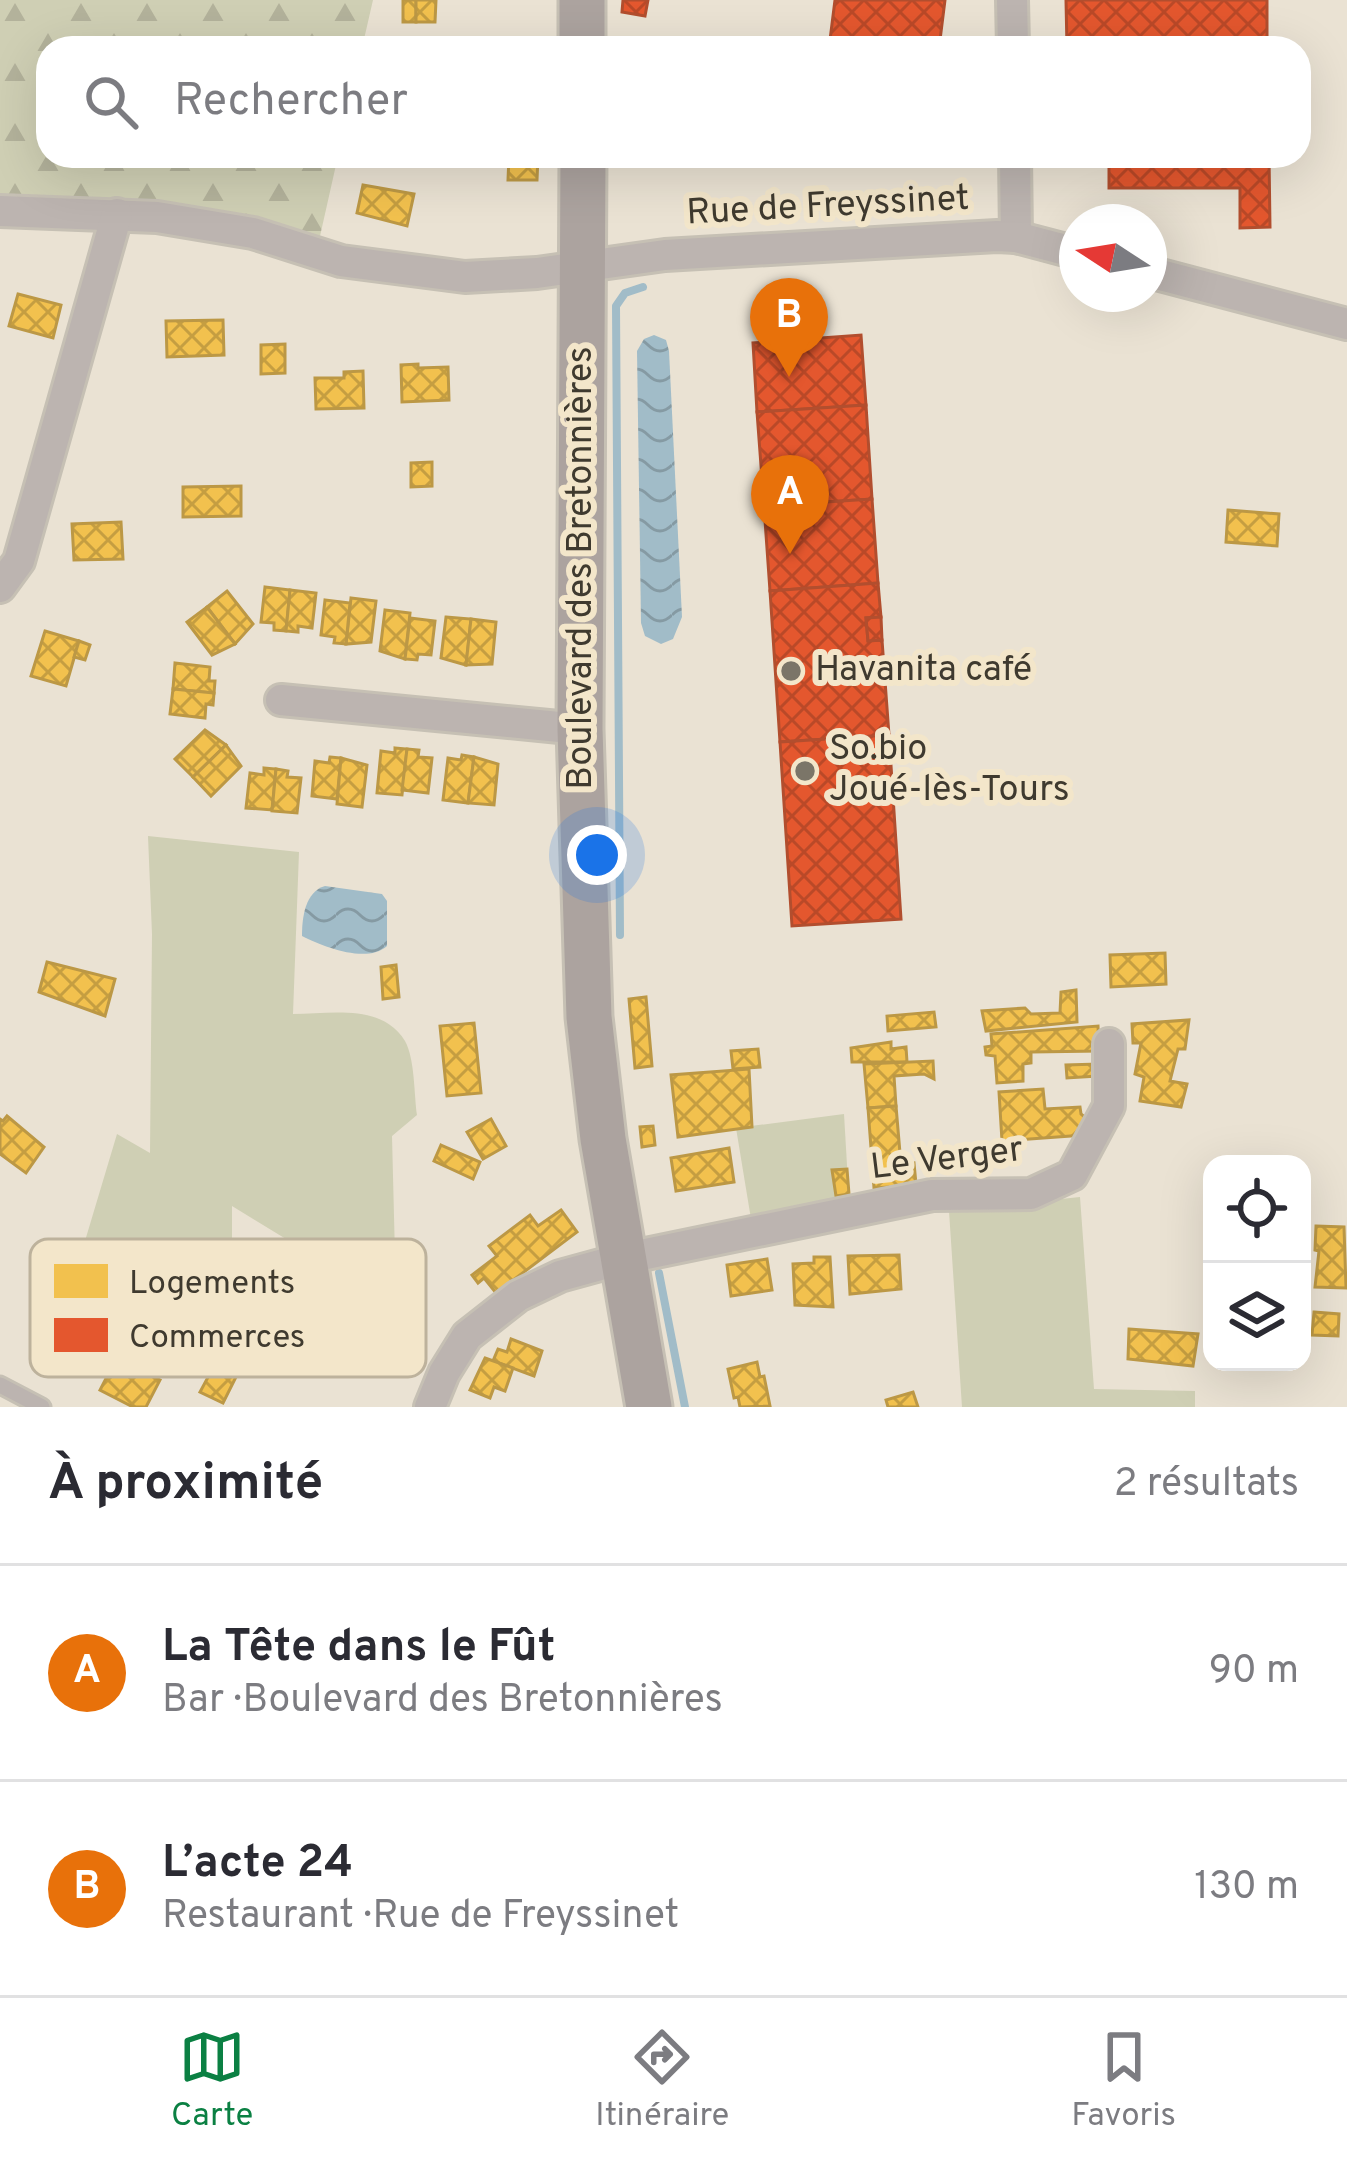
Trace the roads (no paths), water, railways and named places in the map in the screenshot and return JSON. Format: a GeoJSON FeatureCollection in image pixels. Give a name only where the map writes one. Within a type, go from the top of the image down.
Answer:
{"type":"FeatureCollection","features":[{"type":"Feature","properties":{"kind":"main road"},"geometry":{"type":"LineString","coordinates":[[582,0],[582,36]]}},
{"type":"Feature","properties":{"kind":"main road","name":"Boulevard des Bretonnières"},"geometry":{"type":"LineString","coordinates":[[583,168],[580,729],[589,1017],[622,1259],[649,1407]]}},
{"type":"Feature","properties":{"kind":"street"},"geometry":{"type":"LineString","coordinates":[[1012,0],[1013,36]]}},
{"type":"Feature","properties":{"kind":"street"},"geometry":{"type":"LineString","coordinates":[[1015,168],[1016,237]]}},
{"type":"Feature","properties":{"kind":"street","name":"Rue de Freyssinet"},"geometry":{"type":"LineString","coordinates":[[0,211],[117,214],[253,233],[316,254],[464,277],[537,273],[665,256],[1016,237],[1059,248]]}},
{"type":"Feature","properties":{"kind":"street"},"geometry":{"type":"LineString","coordinates":[[0,587],[19,561],[117,214]]}},
{"type":"Feature","properties":{"kind":"street"},"geometry":{"type":"LineString","coordinates":[[1167,277],[1347,324]]}},
{"type":"Feature","properties":{"kind":"street"},"geometry":{"type":"LineString","coordinates":[[280,700],[580,729]]}},
{"type":"Feature","properties":{"kind":"street","name":"Le Verger"},"geometry":{"type":"LineString","coordinates":[[430,1407],[454,1355],[486,1319],[537,1286],[622,1259],[932,1195],[1031,1194],[1072,1175],[1109,1106],[1109,1044]]}},
{"type":"Feature","properties":{"kind":"lane"},"geometry":{"type":"LineString","coordinates":[[0,1385],[42,1407]]}},
{"type":"Feature","properties":{"kind":"water"},"geometry":{"type":"Polygon","coordinates":[[[654,335],[666,340],[669,351],[682,617],[673,639],[661,644],[645,636],[641,623],[637,351],[644,339],[654,335]]]}},
{"type":"Feature","properties":{"kind":"water"},"geometry":{"type":"Polygon","coordinates":[[[325,886],[382,894],[387,901],[387,946],[357,954],[302,936],[309,899],[325,886]]]}},
{"type":"Feature","properties":{"kind":"waterway"},"geometry":{"type":"LineString","coordinates":[[620,935],[616,306],[625,293],[643,287]]}},
{"type":"Feature","properties":{"kind":"waterway"},"geometry":{"type":"LineString","coordinates":[[659,1273],[685,1407]]}},
{"type":"Feature","properties":{"kind":"place","name":"L’acte 24"},"geometry":{"type":"Point","coordinates":[789,377]}},
{"type":"Feature","properties":{"kind":"place","name":"La Tête dans le Fût"},"geometry":{"type":"Point","coordinates":[790,554]}},
{"type":"Feature","properties":{"kind":"place","name":"Havanita café"},"geometry":{"type":"Point","coordinates":[791,671]}},
{"type":"Feature","properties":{"kind":"place","name":"So.bio Joué-lès-Tours"},"geometry":{"type":"Point","coordinates":[805,771]}}]}
